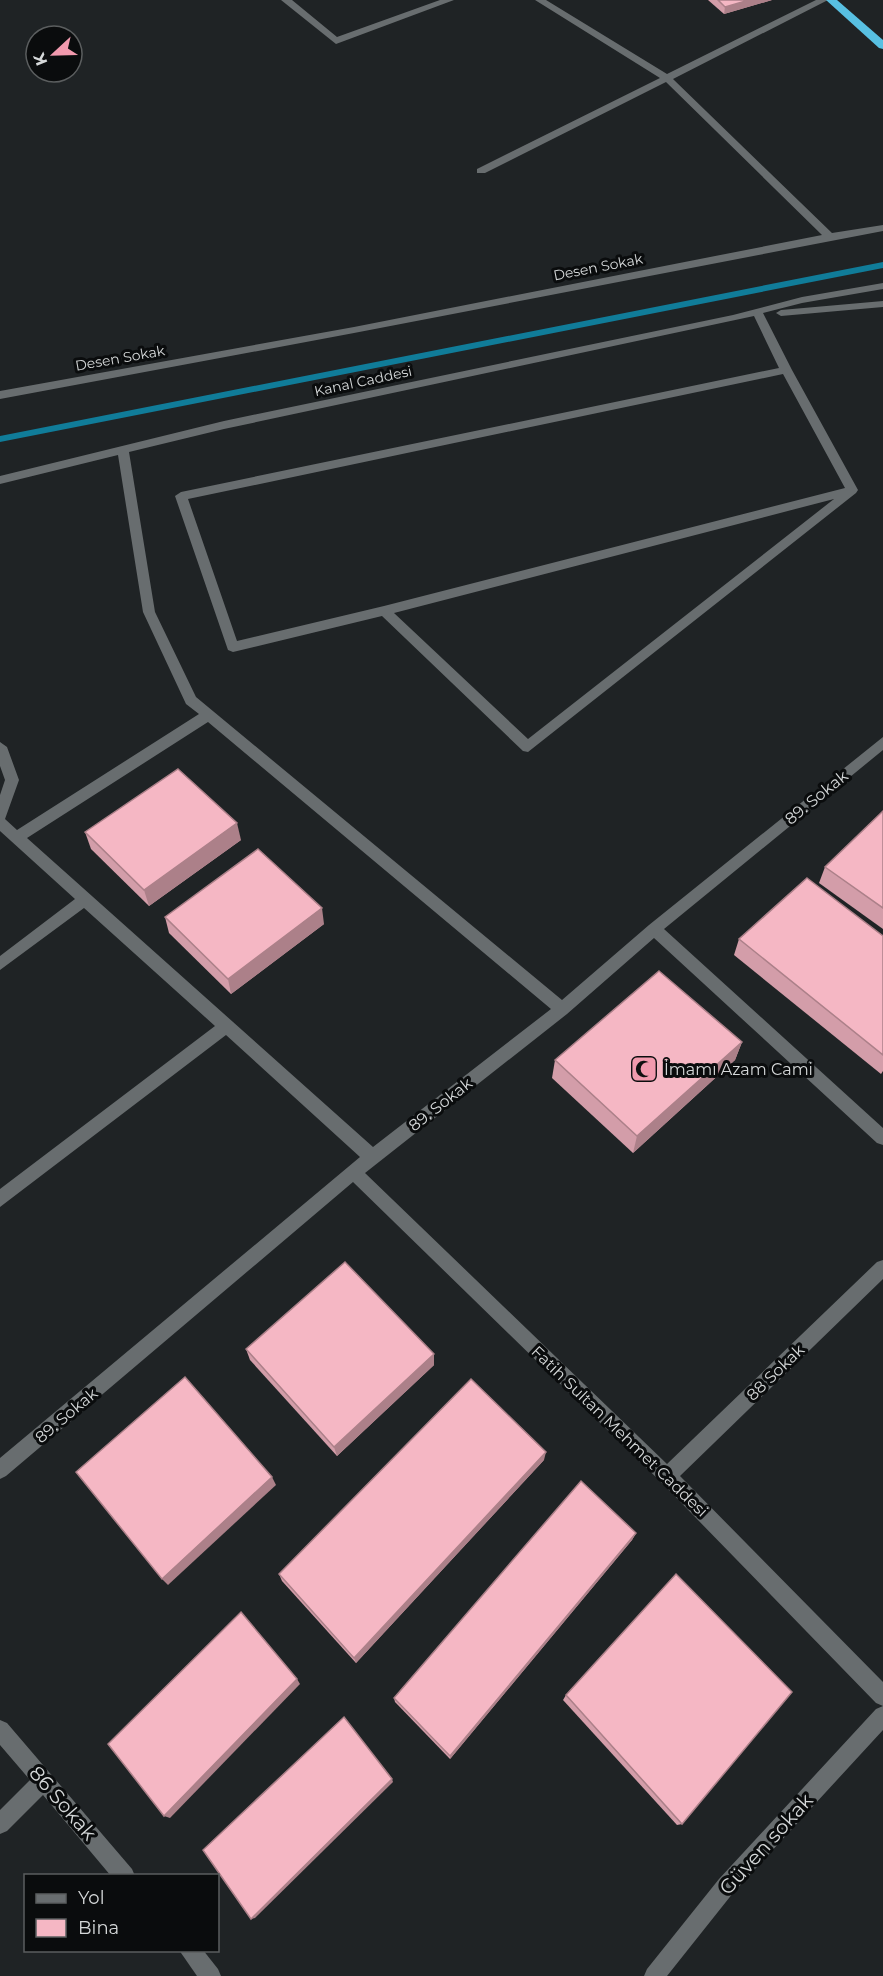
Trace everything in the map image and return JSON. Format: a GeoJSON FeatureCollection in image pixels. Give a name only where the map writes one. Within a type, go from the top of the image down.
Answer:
{"type":"FeatureCollection","features":[{"type":"Feature","properties":{"kind":"highway"},"geometry":{"type":"LineString","coordinates":[[831,0],[883,46]]}},
{"type":"Feature","properties":{"kind":"street"},"geometry":{"type":"LineString","coordinates":[[286,0],[336,41],[449,0]]}},
{"type":"Feature","properties":{"kind":"street"},"geometry":{"type":"LineString","coordinates":[[540,0],[667,78],[830,237]]}},
{"type":"Feature","properties":{"kind":"street"},"geometry":{"type":"LineString","coordinates":[[480,171],[823,0]]}},
{"type":"Feature","properties":{"kind":"street","name":"Desen Sokak"},"geometry":{"type":"LineString","coordinates":[[0,395],[354,330],[883,228]]}},
{"type":"Feature","properties":{"kind":"street"},"geometry":{"type":"LineString","coordinates":[[733,318],[802,300],[883,286]]}},
{"type":"Feature","properties":{"kind":"street"},"geometry":{"type":"LineString","coordinates":[[733,318],[883,304]]}},
{"type":"Feature","properties":{"kind":"street"},"geometry":{"type":"LineString","coordinates":[[759,315],[786,370],[852,490]]}},
{"type":"Feature","properties":{"kind":"street","name":"Kanal Caddesi"},"geometry":{"type":"LineString","coordinates":[[0,480],[224,425],[733,318]]}},
{"type":"Feature","properties":{"kind":"street"},"geometry":{"type":"LineString","coordinates":[[786,370],[181,496],[233,647],[384,611],[852,490]]}},
{"type":"Feature","properties":{"kind":"street"},"geometry":{"type":"LineString","coordinates":[[123,450],[149,612],[190,700],[562,1009]]}},
{"type":"Feature","properties":{"kind":"street"},"geometry":{"type":"LineString","coordinates":[[384,611],[528,747],[852,490]]}},
{"type":"Feature","properties":{"kind":"street"},"geometry":{"type":"LineString","coordinates":[[16,838],[208,715]]}},
{"type":"Feature","properties":{"kind":"street","name":"89. Sokak"},"geometry":{"type":"LineString","coordinates":[[0,1470],[353,1172],[562,1009],[654,929],[883,742]]}},
{"type":"Feature","properties":{"kind":"street"},"geometry":{"type":"LineString","coordinates":[[0,747],[12,780],[0,816]]}},
{"type":"Feature","properties":{"kind":"street"},"geometry":{"type":"LineString","coordinates":[[0,824],[372,1157]]}},
{"type":"Feature","properties":{"kind":"street"},"geometry":{"type":"LineString","coordinates":[[0,964],[85,899]]}},
{"type":"Feature","properties":{"kind":"street"},"geometry":{"type":"LineString","coordinates":[[654,929],[883,1138]]}},
{"type":"Feature","properties":{"kind":"street"},"geometry":{"type":"LineString","coordinates":[[0,1199],[226,1026]]}},
{"type":"Feature","properties":{"kind":"street","name":"Fatih Sultan Mehmet Caddesi"},"geometry":{"type":"LineString","coordinates":[[353,1172],[668,1476],[883,1696]]}},
{"type":"Feature","properties":{"kind":"street","name":"88 Sokak"},"geometry":{"type":"LineString","coordinates":[[668,1476],[883,1268]]}},
{"type":"Feature","properties":{"kind":"street","name":"Güven sokak"},"geometry":{"type":"LineString","coordinates":[[654,1976],[726,1886],[883,1716]]}},
{"type":"Feature","properties":{"kind":"street","name":"86 Sokak"},"geometry":{"type":"LineString","coordinates":[[0,1730],[124,1874]]}},
{"type":"Feature","properties":{"kind":"street"},"geometry":{"type":"LineString","coordinates":[[0,1824],[44,1780]]}},
{"type":"Feature","properties":{"kind":"street"},"geometry":{"type":"LineString","coordinates":[[191,1952],[211,1976]]}},
{"type":"Feature","properties":{"kind":"building"},"geometry":{"type":"Polygon","coordinates":[[[718,0],[749,0],[725,7],[718,0]]]}},
{"type":"Feature","properties":{"kind":"building"},"geometry":{"type":"Polygon","coordinates":[[[178,769],[237,823],[144,890],[85,832],[178,769]]]}},
{"type":"Feature","properties":{"kind":"building"},"geometry":{"type":"Polygon","coordinates":[[[883,811],[883,908],[825,867],[883,811]]]}},
{"type":"Feature","properties":{"kind":"building"},"geometry":{"type":"Polygon","coordinates":[[[258,849],[322,908],[228,979],[165,917],[258,849]]]}},
{"type":"Feature","properties":{"kind":"building"},"geometry":{"type":"Polygon","coordinates":[[[807,878],[883,936],[883,1055],[739,939],[807,878]]]}},
{"type":"Feature","properties":{"kind":"building","name":"İmamı Azam Cami"},"geometry":{"type":"Polygon","coordinates":[[[659,971],[742,1042],[637,1136],[555,1060],[659,971]]]}},
{"type":"Feature","properties":{"kind":"building"},"geometry":{"type":"Polygon","coordinates":[[[345,1262],[434,1354],[334,1447],[246,1349],[345,1262]]]}},
{"type":"Feature","properties":{"kind":"building"},"geometry":{"type":"Polygon","coordinates":[[[185,1377],[272,1477],[162,1579],[76,1472],[185,1377]]]}},
{"type":"Feature","properties":{"kind":"building"},"geometry":{"type":"Polygon","coordinates":[[[471,1379],[546,1452],[354,1658],[279,1574],[471,1379]]]}},
{"type":"Feature","properties":{"kind":"building"},"geometry":{"type":"Polygon","coordinates":[[[581,1481],[636,1533],[450,1756],[394,1698],[581,1481]]]}},
{"type":"Feature","properties":{"kind":"building"},"geometry":{"type":"Polygon","coordinates":[[[676,1574],[792,1692],[682,1824],[566,1695],[676,1574]]]}},
{"type":"Feature","properties":{"kind":"building"},"geometry":{"type":"Polygon","coordinates":[[[241,1612],[297,1679],[164,1816],[108,1744],[241,1612]]]}},
{"type":"Feature","properties":{"kind":"building"},"geometry":{"type":"Polygon","coordinates":[[[344,1717],[392,1779],[251,1919],[203,1850],[344,1717]]]}},
{"type":"Feature","properties":{"kind":"waterway"},"geometry":{"type":"LineString","coordinates":[[0,439],[883,265]]}},
{"type":"Feature","properties":{"kind":"place","name":"İmamı Azam Cami"},"geometry":{"type":"Point","coordinates":[644,1069]}}]}
